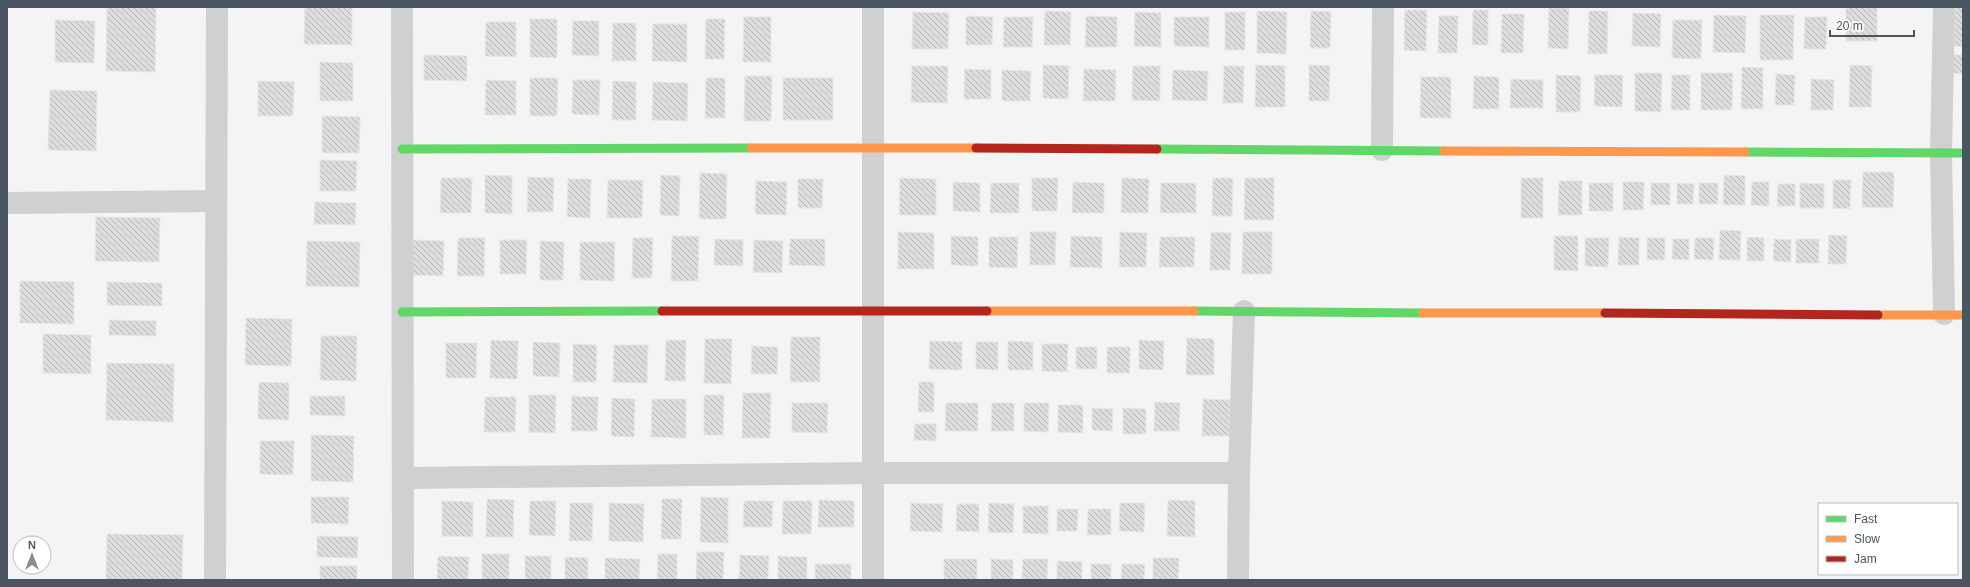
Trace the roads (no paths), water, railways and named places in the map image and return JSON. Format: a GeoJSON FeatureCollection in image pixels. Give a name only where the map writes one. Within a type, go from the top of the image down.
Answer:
{"type":"FeatureCollection","features":[{"type":"Feature","properties":{"kind":"street"},"geometry":{"type":"LineString","coordinates":[[215,580],[217,7]]}},
{"type":"Feature","properties":{"kind":"street"},"geometry":{"type":"LineString","coordinates":[[402,7],[403,580]]}},
{"type":"Feature","properties":{"kind":"street"},"geometry":{"type":"LineString","coordinates":[[873,7],[873,580]]}},
{"type":"Feature","properties":{"kind":"street"},"geometry":{"type":"LineString","coordinates":[[1382,150],[1383,7]]}},
{"type":"Feature","properties":{"kind":"street"},"geometry":{"type":"LineString","coordinates":[[402,312],[873,310],[1953,315],[1941,153],[1944,7]]}},
{"type":"Feature","properties":{"kind":"street"},"geometry":{"type":"LineString","coordinates":[[402,149],[873,148],[1963,153]]}},
{"type":"Feature","properties":{"kind":"street"},"geometry":{"type":"LineString","coordinates":[[7,204],[216,201]]}},
{"type":"Feature","properties":{"kind":"street"},"geometry":{"type":"LineString","coordinates":[[1238,580],[1239,472],[1244,311]]}},
{"type":"Feature","properties":{"kind":"street"},"geometry":{"type":"LineString","coordinates":[[403,478],[873,472],[1239,472]]}}]}
